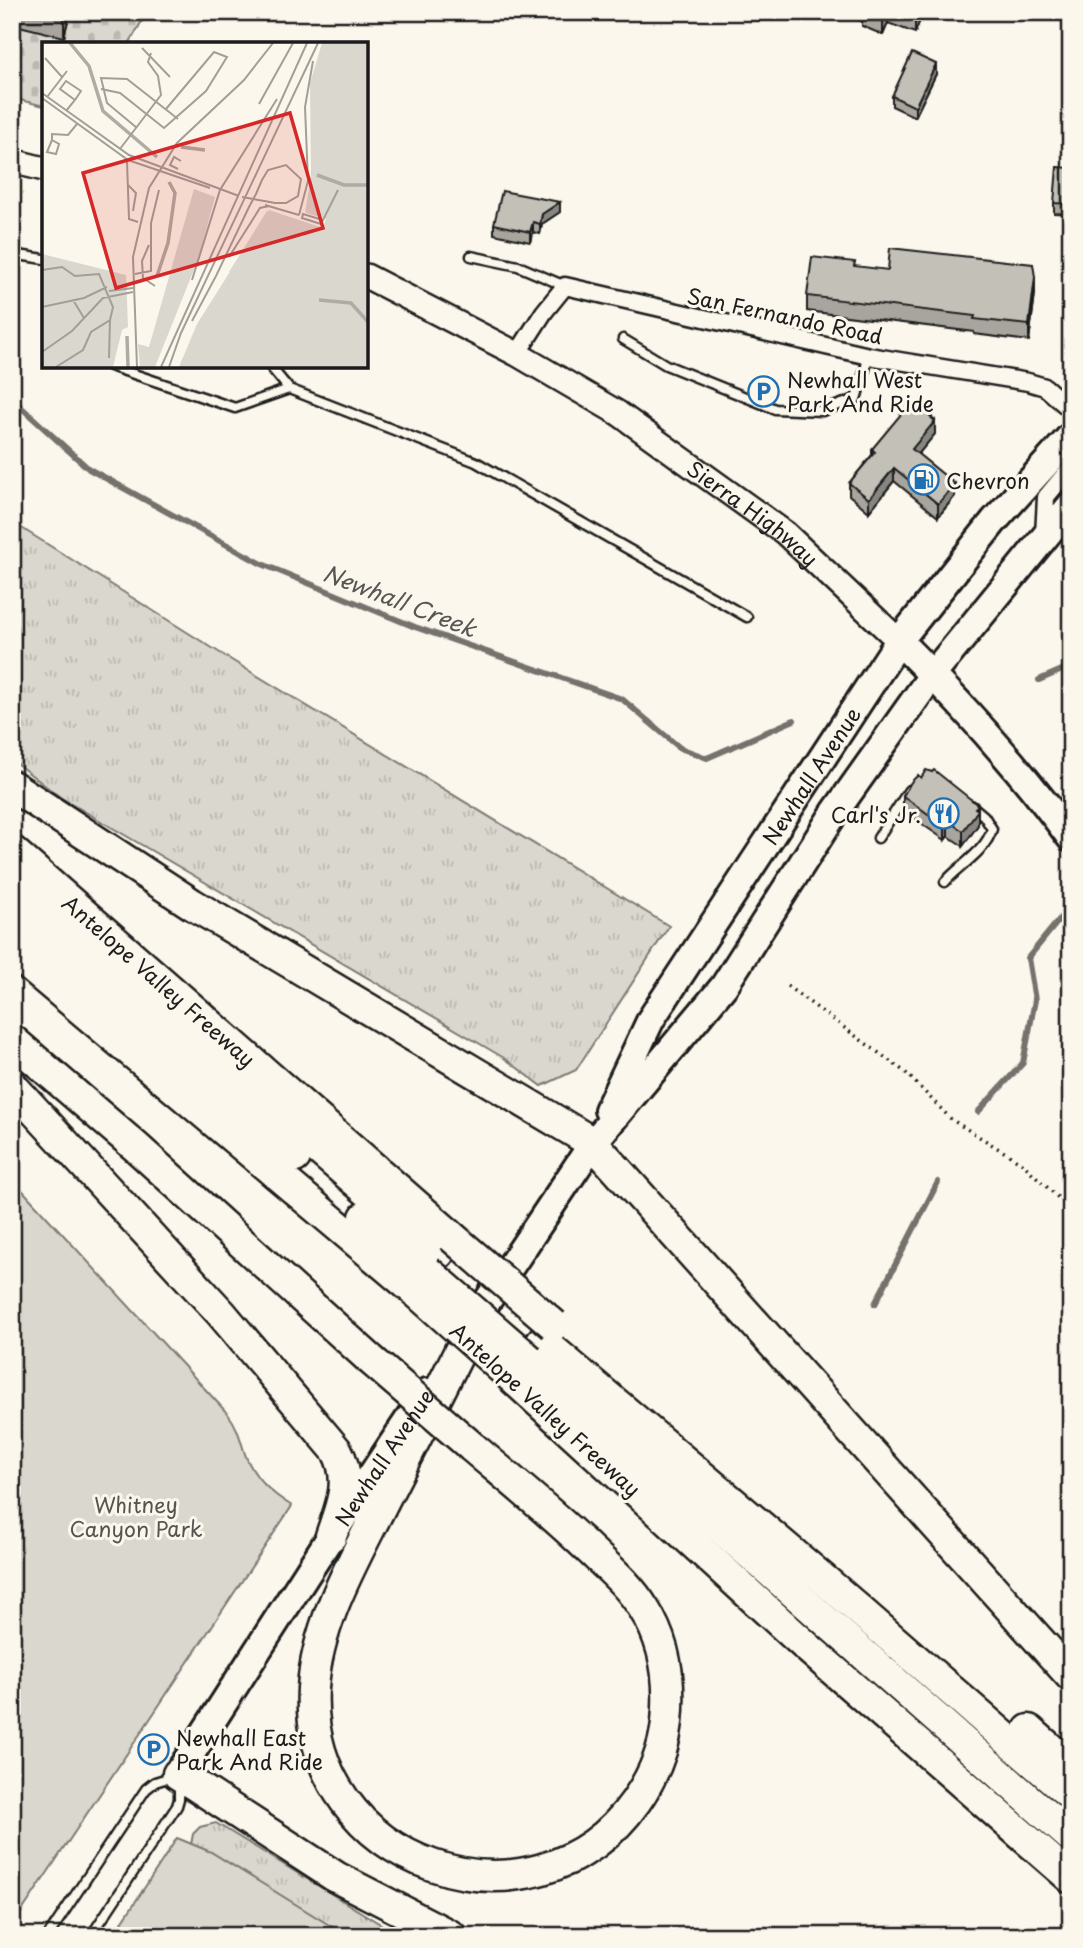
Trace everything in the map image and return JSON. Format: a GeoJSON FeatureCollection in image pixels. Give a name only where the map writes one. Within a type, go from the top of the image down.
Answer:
{"type":"FeatureCollection","features":[{"type":"Feature","properties":{"kind":"highway"},"geometry":{"type":"LineString","coordinates":[[12,786],[192,904],[593,1143],[1071,1676]]}},
{"type":"Feature","properties":{"kind":"highway","name":"Antelope Valley Freeway"},"geometry":{"type":"LineString","coordinates":[[12,851],[433,1263],[536,1352],[1071,1767]]}},
{"type":"Feature","properties":{"kind":"highway"},"geometry":{"type":"LineString","coordinates":[[12,886],[361,1188],[433,1263]]}},
{"type":"Feature","properties":{"kind":"highway"},"geometry":{"type":"LineString","coordinates":[[12,912],[433,1263]]}},
{"type":"Feature","properties":{"kind":"highway","name":"Antelope Valley Freeway"},"geometry":{"type":"LineString","coordinates":[[12,951],[433,1263],[536,1352],[807,1647],[1071,1878]]}},
{"type":"Feature","properties":{"kind":"highway"},"geometry":{"type":"LineString","coordinates":[[12,1040],[370,1359],[472,1447],[578,1539],[625,1583],[645,1610],[667,1668],[668,1710],[659,1760],[645,1787],[626,1814],[604,1837],[577,1855],[547,1867],[517,1874],[485,1876],[455,1874],[424,1864],[396,1850],[371,1830],[344,1798],[321,1751],[314,1720],[313,1688],[318,1657],[341,1589],[478,1315]]}},
{"type":"Feature","properties":{"kind":"highway"},"geometry":{"type":"LineString","coordinates":[[12,1086],[221,1313],[337,1451],[344,1463],[345,1496],[331,1536]]}},
{"type":"Feature","properties":{"kind":"highway"},"geometry":{"type":"LineString","coordinates":[[536,1352],[845,1598],[1071,1795]]}},
{"type":"Feature","properties":{"kind":"highway"},"geometry":{"type":"LineString","coordinates":[[536,1352],[1071,1837]]}},
{"type":"Feature","properties":{"kind":"highway"},"geometry":{"type":"LineString","coordinates":[[178,1774],[336,1877],[452,1936]]}},
{"type":"Feature","properties":{"kind":"main road"},"geometry":{"type":"LineString","coordinates":[[12,161],[42,168]]}},
{"type":"Feature","properties":{"kind":"main road","name":"Sierra Highway"},"geometry":{"type":"LineString","coordinates":[[368,277],[517,354],[618,413],[786,533],[933,674],[1010,760],[1071,838]]}},
{"type":"Feature","properties":{"kind":"main road","name":"Newhall Avenue"},"geometry":{"type":"LineString","coordinates":[[593,1143],[651,1019],[899,641],[994,521],[1071,436]]}},
{"type":"Feature","properties":{"kind":"main road","name":"Newhall Avenue"},"geometry":{"type":"LineString","coordinates":[[178,1774],[331,1536],[593,1143],[724,986],[835,812],[933,674],[1071,505]]}},
{"type":"Feature","properties":{"kind":"street"},"geometry":{"type":"LineString","coordinates":[[517,354],[544,312],[565,286]]}},
{"type":"Feature","properties":{"kind":"street","name":"San Fernando Road"},"geometry":{"type":"LineString","coordinates":[[565,286],[869,356],[1028,382],[1045,387],[1071,410]]}},
{"type":"Feature","properties":{"kind":"street"},"geometry":{"type":"LineString","coordinates":[[1044,536],[1046,497],[1071,467]]}},
{"type":"Feature","properties":{"kind":"lane"},"geometry":{"type":"LineString","coordinates":[[12,254],[42,259]]}},
{"type":"Feature","properties":{"kind":"lane"},"geometry":{"type":"LineString","coordinates":[[471,256],[518,266],[565,286]]}},
{"type":"Feature","properties":{"kind":"lane"},"geometry":{"type":"LineString","coordinates":[[623,339],[666,365],[775,409],[822,411],[856,399],[869,356]]}},
{"type":"Feature","properties":{"kind":"lane"},"geometry":{"type":"LineString","coordinates":[[116,368],[235,408],[289,389]]}},
{"type":"Feature","properties":{"kind":"lane"},"geometry":{"type":"LineString","coordinates":[[272,368],[289,389],[477,462],[747,617]]}},
{"type":"Feature","properties":{"kind":"lane"},"geometry":{"type":"LineString","coordinates":[[878,838],[913,786]]}},
{"type":"Feature","properties":{"kind":"lane"},"geometry":{"type":"LineString","coordinates":[[945,882],[958,867],[989,842],[992,829],[984,816],[965,801]]}},
{"type":"Feature","properties":{"kind":"lane"},"geometry":{"type":"LineString","coordinates":[[48,1936],[146,1789],[155,1782],[178,1774],[180,1794],[177,1806],[91,1936]]}},
{"type":"Feature","properties":{"kind":"path"},"geometry":{"type":"LineString","coordinates":[[787,986],[905,1072],[952,1120],[1022,1163],[1071,1210]]}},
{"type":"Feature","properties":{"kind":"green space"},"geometry":{"type":"Polygon","coordinates":[[[12,12],[147,12],[130,42],[42,42],[42,106],[12,98],[12,12]]]}},
{"type":"Feature","properties":{"kind":"green space"},"geometry":{"type":"Polygon","coordinates":[[[12,522],[233,661],[669,926],[576,1070],[542,1086],[504,1058],[60,797],[12,760],[12,522]]]}},
{"type":"Feature","properties":{"kind":"green space","name":"Whitney Canyon Park"},"geometry":{"type":"Polygon","coordinates":[[[12,1179],[228,1414],[253,1470],[270,1490],[292,1506],[12,1926],[12,1179]]]}},
{"type":"Feature","properties":{"kind":"green space"},"geometry":{"type":"Polygon","coordinates":[[[216,1823],[387,1928],[405,1936],[254,1936],[190,1850],[193,1834],[200,1827],[216,1823]]]}},
{"type":"Feature","properties":{"kind":"green space"},"geometry":{"type":"Polygon","coordinates":[[[177,1838],[211,1852],[347,1936],[113,1936],[177,1838]]]}},
{"type":"Feature","properties":{"kind":"building"},"geometry":{"type":"Polygon","coordinates":[[[44,12],[66,12],[64,17],[44,12]]]}},
{"type":"Feature","properties":{"kind":"building"},"geometry":{"type":"Polygon","coordinates":[[[864,12],[886,12],[883,20],[864,12]]]}},
{"type":"Feature","properties":{"kind":"building"},"geometry":{"type":"Polygon","coordinates":[[[900,12],[917,12],[915,18],[900,12]]]}},
{"type":"Feature","properties":{"kind":"building"},"geometry":{"type":"Polygon","coordinates":[[[912,53],[936,64],[915,107],[892,96],[912,53]]]}},
{"type":"Feature","properties":{"kind":"building"},"geometry":{"type":"Polygon","coordinates":[[[1057,167],[1071,168],[1071,204],[1054,203],[1057,167]]]}},
{"type":"Feature","properties":{"kind":"building"},"geometry":{"type":"Polygon","coordinates":[[[502,191],[560,202],[542,214],[540,224],[533,222],[530,232],[494,224],[502,191]]]}},
{"type":"Feature","properties":{"kind":"building"},"geometry":{"type":"Polygon","coordinates":[[[890,248],[1033,264],[1035,277],[1029,325],[807,296],[812,257],[855,262],[854,266],[888,270],[890,248]]]}},
{"type":"Feature","properties":{"kind":"building"},"geometry":{"type":"Polygon","coordinates":[[[911,402],[916,405],[919,402],[932,413],[929,416],[935,421],[912,449],[955,484],[938,504],[894,468],[869,499],[849,483],[875,452],[872,449],[911,402]]]}},
{"type":"Feature","properties":{"kind":"building","name":"Carl's Jr."},"geometry":{"type":"Polygon","coordinates":[[[926,770],[934,770],[978,805],[975,808],[978,810],[963,831],[948,821],[945,826],[903,796],[911,782],[918,775],[921,778],[926,770]]]}},
{"type":"Feature","properties":{"kind":"waterway","name":"Newhall Creek"},"geometry":{"type":"LineString","coordinates":[[12,399],[89,469],[262,564],[415,627],[622,699],[680,748],[707,758],[794,720]]}},
{"type":"Feature","properties":{"kind":"waterway","name":"Newhall Creek"},"geometry":{"type":"LineString","coordinates":[[1039,680],[1071,666]]}},
{"type":"Feature","properties":{"kind":"waterway"},"geometry":{"type":"LineString","coordinates":[[978,1112],[1023,1063],[1035,1000],[1028,958],[1063,915]]}},
{"type":"Feature","properties":{"kind":"waterway"},"geometry":{"type":"LineString","coordinates":[[875,1304],[938,1182]]}},
{"type":"Feature","properties":{"kind":"place","name":"Newhall West Park And Ride"},"geometry":{"type":"Point","coordinates":[764,391]}},
{"type":"Feature","properties":{"kind":"place","name":"Chevron"},"geometry":{"type":"Point","coordinates":[923,480]}},
{"type":"Feature","properties":{"kind":"place","name":"Carl's Jr."},"geometry":{"type":"Point","coordinates":[944,814]}},
{"type":"Feature","properties":{"kind":"place","name":"Newhall East Park And Ride"},"geometry":{"type":"Point","coordinates":[153,1749]}}]}
